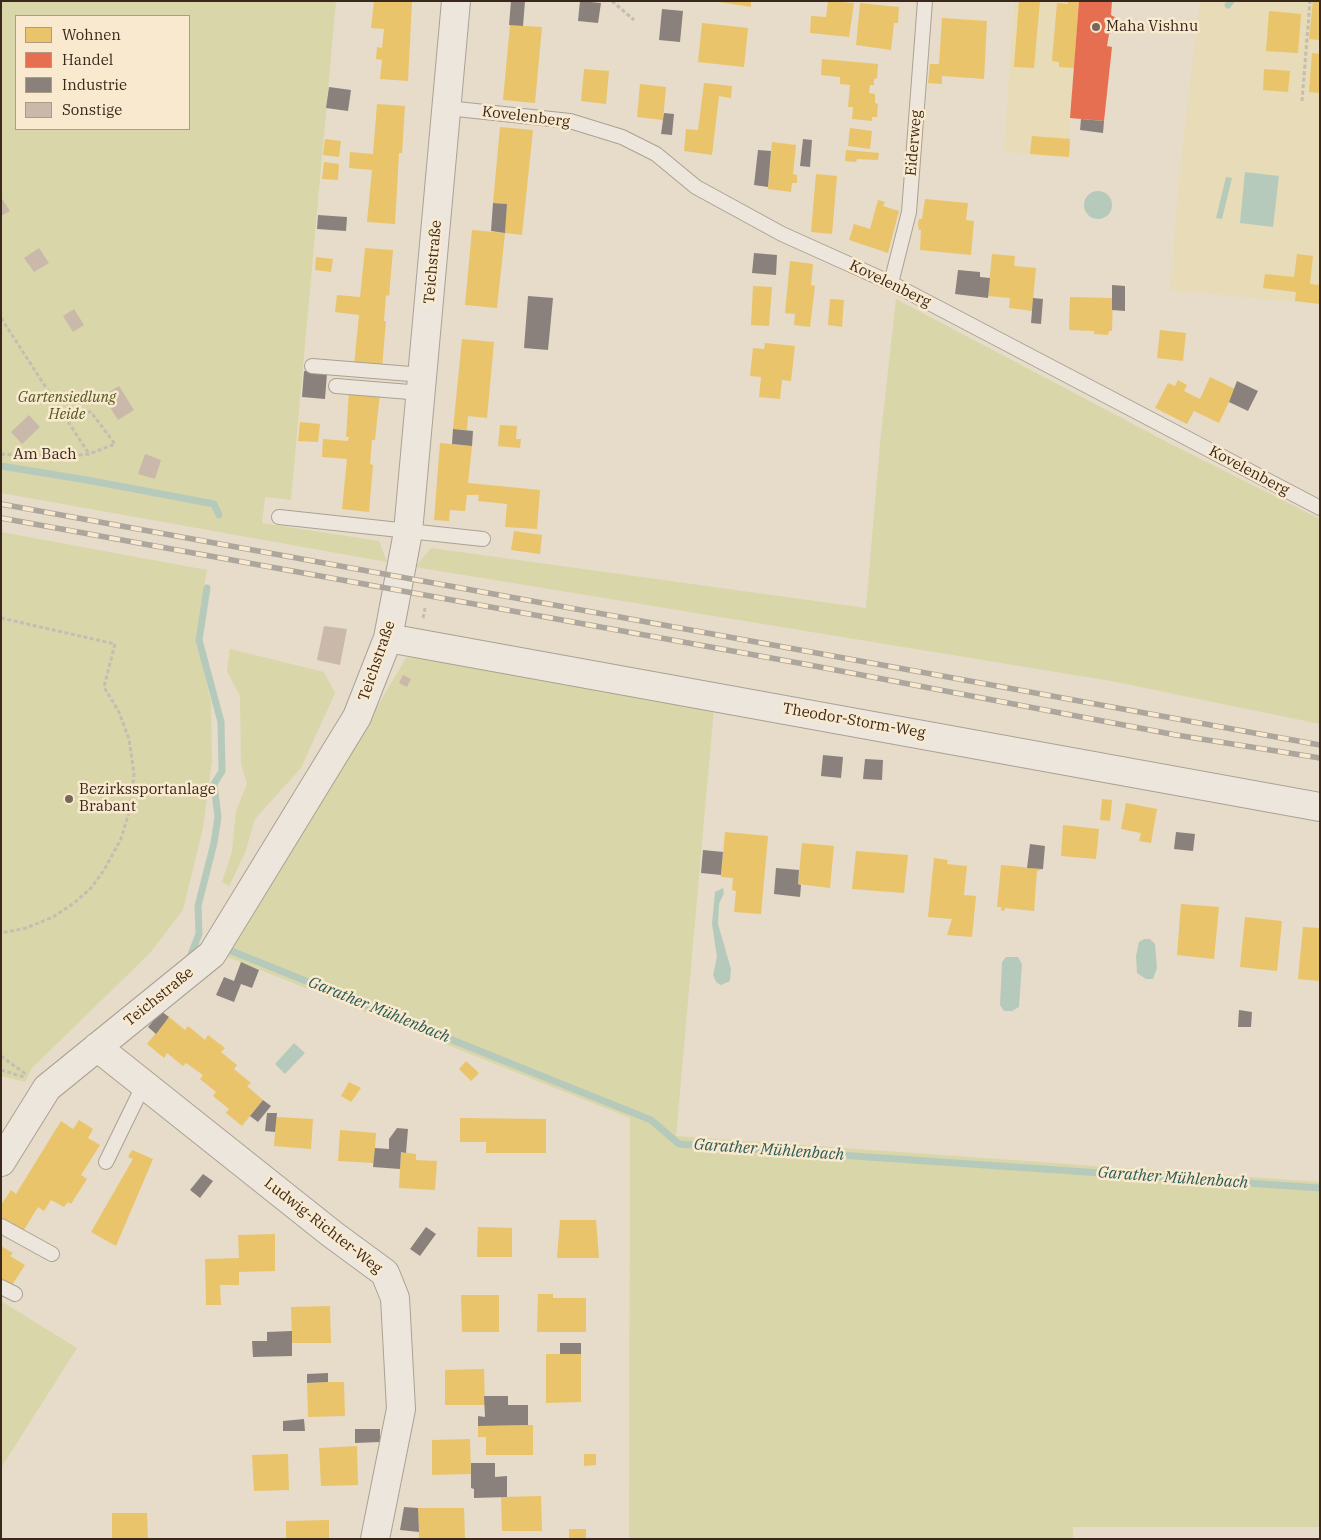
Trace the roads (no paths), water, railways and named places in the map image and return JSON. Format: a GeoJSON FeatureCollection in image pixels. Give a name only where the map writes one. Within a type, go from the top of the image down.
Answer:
{"type":"FeatureCollection","features":[{"type":"Feature","properties":{"kind":"street","name":"Teichstraße"},"geometry":{"type":"LineString","coordinates":[[3,1153],[47,1088],[212,954],[357,717],[388,638],[408,532],[456,1]]}},
{"type":"Feature","properties":{"kind":"street","name":"Theodor-Storm-Weg"},"geometry":{"type":"LineString","coordinates":[[388,638],[1320,807]]}},
{"type":"Feature","properties":{"kind":"street","name":"Ludwig-Richter-Weg"},"geometry":{"type":"LineString","coordinates":[[97,1047],[332,1234],[385,1273],[395,1298],[401,1409],[374,1539]]}},
{"type":"Feature","properties":{"kind":"lane","name":"Eiderweg"},"geometry":{"type":"LineString","coordinates":[[891,283],[909,212],[926,1]]}},
{"type":"Feature","properties":{"kind":"lane","name":"Kovelenberg"},"geometry":{"type":"LineString","coordinates":[[447,108],[570,120],[622,137],[656,154],[696,187],[782,234],[891,283],[1320,508]]}},
{"type":"Feature","properties":{"kind":"lane"},"geometry":{"type":"LineString","coordinates":[[312,366],[422,384]]}},
{"type":"Feature","properties":{"kind":"lane"},"geometry":{"type":"LineString","coordinates":[[336,386],[422,384]]}},
{"type":"Feature","properties":{"kind":"lane"},"geometry":{"type":"LineString","coordinates":[[279,517],[483,539]]}},
{"type":"Feature","properties":{"kind":"lane"},"geometry":{"type":"LineString","coordinates":[[106,1162],[144,1084]]}},
{"type":"Feature","properties":{"kind":"lane"},"geometry":{"type":"LineString","coordinates":[[1,1226],[52,1254]]}},
{"type":"Feature","properties":{"kind":"lane"},"geometry":{"type":"LineString","coordinates":[[1,1287],[15,1294]]}},
{"type":"Feature","properties":{"kind":"waterway"},"geometry":{"type":"LineString","coordinates":[[1228,5],[1231,1]]}},
{"type":"Feature","properties":{"kind":"waterway"},"geometry":{"type":"LineString","coordinates":[[1,466],[214,504],[219,515]]}},
{"type":"Feature","properties":{"kind":"waterway"},"geometry":{"type":"LineString","coordinates":[[190,957],[199,934],[198,906],[214,843],[218,817],[214,784],[222,771],[221,722],[199,640],[207,588]]}},
{"type":"Feature","properties":{"kind":"waterway","name":"Garather Mühlenbach"},"geometry":{"type":"LineString","coordinates":[[229,950],[651,1120],[679,1144],[1320,1188]]}},
{"type":"Feature","properties":{"kind":"railway"},"geometry":{"type":"LineString","coordinates":[[1,504],[1320,745]]}},
{"type":"Feature","properties":{"kind":"railway"},"geometry":{"type":"LineString","coordinates":[[1,518],[804,664],[1176,735],[1320,758]]}},
{"type":"Feature","properties":{"kind":"place","name":"Maha Vishnu"},"geometry":{"type":"Point","coordinates":[1096,27]}},
{"type":"Feature","properties":{"kind":"place","name":"Bezirkssportanlage Brabant"},"geometry":{"type":"Point","coordinates":[69,799]}},
{"type":"Feature","properties":{"kind":"park label","name":"Gartensiedlung Heide"},"geometry":{"type":"Point","coordinates":[67,406]}}]}
